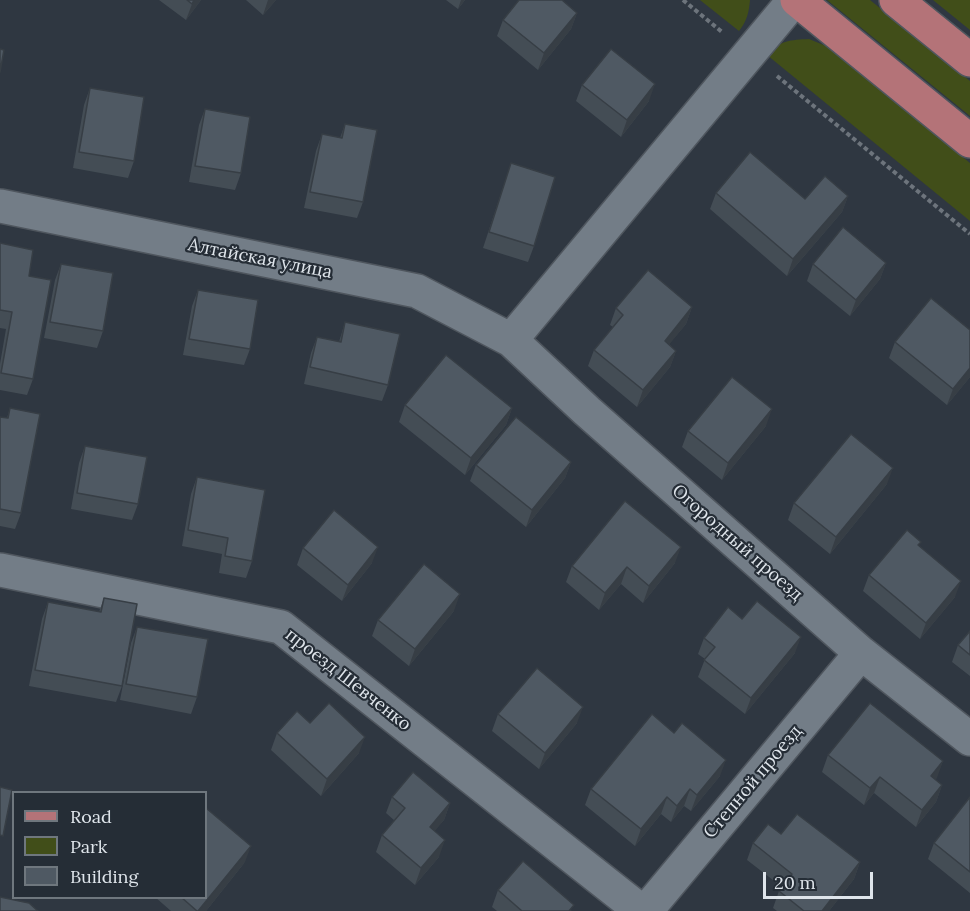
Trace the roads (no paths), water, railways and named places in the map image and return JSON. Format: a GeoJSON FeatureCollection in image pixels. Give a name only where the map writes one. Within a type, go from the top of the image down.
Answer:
{"type":"FeatureCollection","features":[{"type":"Feature","properties":{"kind":"main road"},"geometry":{"type":"LineString","coordinates":[[795,0],[970,141]]}},
{"type":"Feature","properties":{"kind":"main road"},"geometry":{"type":"LineString","coordinates":[[896,0],[970,60]]}},
{"type":"Feature","properties":{"kind":"street"},"geometry":{"type":"LineString","coordinates":[[511,340],[795,0]]}},
{"type":"Feature","properties":{"kind":"street","name":"Алтайская улица"},"geometry":{"type":"LineString","coordinates":[[0,206],[417,291],[511,340]]}},
{"type":"Feature","properties":{"kind":"street","name":"Огородный проезд"},"geometry":{"type":"LineString","coordinates":[[511,340],[587,411],[861,653],[970,739]]}},
{"type":"Feature","properties":{"kind":"street","name":"проезд Шевченко"},"geometry":{"type":"LineString","coordinates":[[0,570],[281,627],[641,911]]}},
{"type":"Feature","properties":{"kind":"street","name":"Степной проезд"},"geometry":{"type":"LineString","coordinates":[[646,911],[861,653]]}}]}
